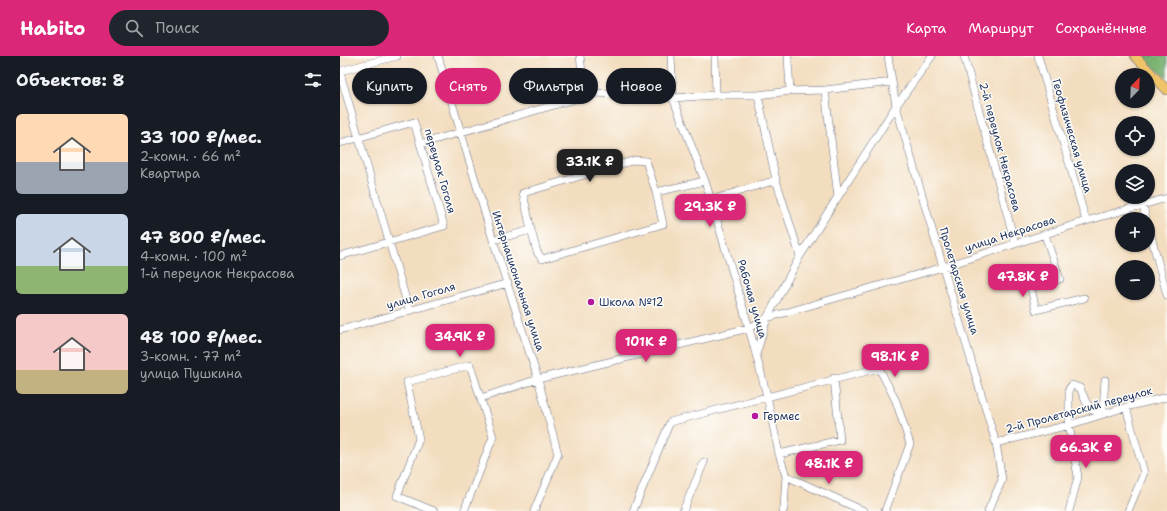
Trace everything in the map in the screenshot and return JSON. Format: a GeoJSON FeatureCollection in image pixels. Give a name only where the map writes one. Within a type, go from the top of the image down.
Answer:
{"type":"FeatureCollection","features":[{"type":"Feature","properties":{"kind":"main road"},"geometry":{"type":"LineString","coordinates":[[1135,56],[1167,90]]}},
{"type":"Feature","properties":{"kind":"street"},"geometry":{"type":"LineString","coordinates":[[397,56],[340,72],[409,310]]}},
{"type":"Feature","properties":{"kind":"street","name":"Интернациональная улица"},"geometry":{"type":"LineString","coordinates":[[438,56],[493,240],[538,379],[558,454],[534,511]]}},
{"type":"Feature","properties":{"kind":"street"},"geometry":{"type":"LineString","coordinates":[[580,56],[582,68]]}},
{"type":"Feature","properties":{"kind":"street","name":"Рабочая улица"},"geometry":{"type":"LineString","coordinates":[[671,56],[672,68]]}},
{"type":"Feature","properties":{"kind":"street"},"geometry":{"type":"LineString","coordinates":[[715,56],[716,95]]}},
{"type":"Feature","properties":{"kind":"street"},"geometry":{"type":"LineString","coordinates":[[788,56],[790,91]]}},
{"type":"Feature","properties":{"kind":"street","name":"Пролетарская улица"},"geometry":{"type":"LineString","coordinates":[[888,56],[896,106],[996,443],[1002,480],[988,511]]}},
{"type":"Feature","properties":{"kind":"street","name":"2-й переулок Некрасова"},"geometry":{"type":"LineString","coordinates":[[964,56],[1015,243]]}},
{"type":"Feature","properties":{"kind":"street","name":"Геофизическая улица"},"geometry":{"type":"LineString","coordinates":[[1038,56],[1086,221]]}},
{"type":"Feature","properties":{"kind":"street"},"geometry":{"type":"LineString","coordinates":[[756,355],[767,318],[800,256],[896,106],[929,58]]}},
{"type":"Feature","properties":{"kind":"street"},"geometry":{"type":"LineString","coordinates":[[676,98],[716,95],[758,95],[790,91],[825,90],[892,82]]}},
{"type":"Feature","properties":{"kind":"street"},"geometry":{"type":"LineString","coordinates":[[825,90],[838,197]]}},
{"type":"Feature","properties":{"kind":"street"},"geometry":{"type":"LineString","coordinates":[[758,95],[776,180],[800,256]]}},
{"type":"Feature","properties":{"kind":"street"},"geometry":{"type":"LineString","coordinates":[[420,144],[558,104]]}},
{"type":"Feature","properties":{"kind":"street","name":"Рабочая улица"},"geometry":{"type":"LineString","coordinates":[[675,104],[705,180],[749,328],[767,396],[779,454],[786,476],[783,511]]}},
{"type":"Feature","properties":{"kind":"street","name":"переулок Гоголя"},"geometry":{"type":"LineString","coordinates":[[340,143],[414,122],[444,226],[340,256]]}},
{"type":"Feature","properties":{"kind":"street"},"geometry":{"type":"LineString","coordinates":[[635,160],[646,161],[656,192],[663,224],[542,259],[537,252],[531,230],[523,193],[635,160]]}},
{"type":"Feature","properties":{"kind":"street"},"geometry":{"type":"LineString","coordinates":[[656,192],[705,180]]}},
{"type":"Feature","properties":{"kind":"street"},"geometry":{"type":"LineString","coordinates":[[711,200],[776,180]]}},
{"type":"Feature","properties":{"kind":"street","name":"улица Некрасова"},"geometry":{"type":"LineString","coordinates":[[749,328],[767,318],[943,267],[1086,221],[1167,198]]}},
{"type":"Feature","properties":{"kind":"street"},"geometry":{"type":"LineString","coordinates":[[1142,205],[1144,212]]}},
{"type":"Feature","properties":{"kind":"street"},"geometry":{"type":"LineString","coordinates":[[493,240],[531,230]]}},
{"type":"Feature","properties":{"kind":"street"},"geometry":{"type":"LineString","coordinates":[[1045,235],[1060,279],[1031,288],[1036,310],[1084,298]]}},
{"type":"Feature","properties":{"kind":"street"},"geometry":{"type":"LineString","coordinates":[[1155,251],[1167,295]]}},
{"type":"Feature","properties":{"kind":"street","name":"улица Гоголя"},"geometry":{"type":"LineString","coordinates":[[340,330],[508,283]]}},
{"type":"Feature","properties":{"kind":"street"},"geometry":{"type":"LineString","coordinates":[[481,398],[538,379],[749,328]]}},
{"type":"Feature","properties":{"kind":"street"},"geometry":{"type":"LineString","coordinates":[[434,511],[426,510],[398,496],[418,439],[407,382],[470,365],[493,437],[464,511]]}},
{"type":"Feature","properties":{"kind":"street"},"geometry":{"type":"LineString","coordinates":[[633,511],[670,422],[834,378],[879,368],[896,401],[910,444],[885,511]]}},
{"type":"Feature","properties":{"kind":"street"},"geometry":{"type":"LineString","coordinates":[[779,454],[840,440],[834,378]]}},
{"type":"Feature","properties":{"kind":"street"},"geometry":{"type":"LineString","coordinates":[[1069,511],[1078,477],[1068,425],[1069,389],[1072,385],[1080,388],[1087,406],[1094,413],[1100,413],[1103,409],[1105,380]]}},
{"type":"Feature","properties":{"kind":"street","name":"2-й Пролетарский переулок"},"geometry":{"type":"LineString","coordinates":[[996,443],[1068,425],[1126,407],[1167,397]]}},
{"type":"Feature","properties":{"kind":"street"},"geometry":{"type":"LineString","coordinates":[[1126,407],[1144,473],[1128,511]]}},
{"type":"Feature","properties":{"kind":"street"},"geometry":{"type":"LineString","coordinates":[[683,511],[704,462]]}},
{"type":"Feature","properties":{"kind":"street"},"geometry":{"type":"LineString","coordinates":[[786,476],[864,511]]}},
{"type":"Feature","properties":{"kind":"green space"},"geometry":{"type":"Polygon","coordinates":[[[1141,56],[1167,56],[1167,78],[1141,56]]]}},
{"type":"Feature","properties":{"kind":"place","name":"Школа №12"},"geometry":{"type":"Point","coordinates":[591,302]}},
{"type":"Feature","properties":{"kind":"place","name":"Гермес"},"geometry":{"type":"Point","coordinates":[755,416]}}]}
